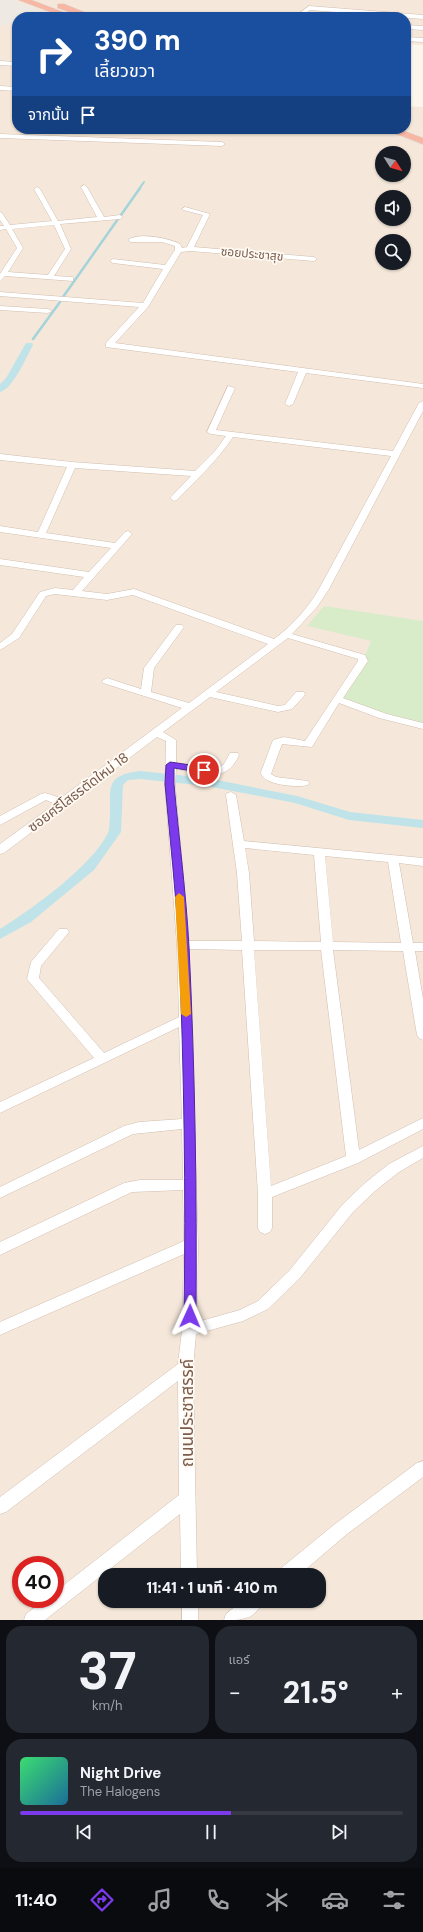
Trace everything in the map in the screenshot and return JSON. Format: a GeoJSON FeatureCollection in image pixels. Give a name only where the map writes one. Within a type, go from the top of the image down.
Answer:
{"type":"FeatureCollection","features":[{"type":"Feature","properties":{"kind":"highway"},"geometry":{"type":"LineString","coordinates":[[23,0],[58,12]]}},
{"type":"Feature","properties":{"kind":"highway"},"geometry":{"type":"LineString","coordinates":[[44,0],[78,12]]}},
{"type":"Feature","properties":{"kind":"highway"},"geometry":{"type":"LineString","coordinates":[[411,129],[422,138]]}},
{"type":"Feature","properties":{"kind":"highway"},"geometry":{"type":"LineString","coordinates":[[407,134],[422,138]]}},
{"type":"Feature","properties":{"kind":"street"},"geometry":{"type":"LineString","coordinates":[[304,12],[309,8],[360,12]]}},
{"type":"Feature","properties":{"kind":"street"},"geometry":{"type":"LineString","coordinates":[[411,16],[423,17]]}},
{"type":"Feature","properties":{"kind":"street"},"geometry":{"type":"LineString","coordinates":[[411,27],[423,28]]}},
{"type":"Feature","properties":{"kind":"street"},"geometry":{"type":"LineString","coordinates":[[411,39],[423,40]]}},
{"type":"Feature","properties":{"kind":"street"},"geometry":{"type":"LineString","coordinates":[[1,64],[12,64]]}},
{"type":"Feature","properties":{"kind":"street"},"geometry":{"type":"LineString","coordinates":[[0,88],[12,89]]}},
{"type":"Feature","properties":{"kind":"street"},"geometry":{"type":"LineString","coordinates":[[0,136],[222,144]]}},
{"type":"Feature","properties":{"kind":"street"},"geometry":{"type":"LineString","coordinates":[[84,187],[101,218]]}},
{"type":"Feature","properties":{"kind":"street"},"geometry":{"type":"LineString","coordinates":[[37,189],[68,244],[68,249],[50,277]]}},
{"type":"Feature","properties":{"kind":"street"},"geometry":{"type":"LineString","coordinates":[[185,209],[207,214],[190,249]]}},
{"type":"Feature","properties":{"kind":"street"},"geometry":{"type":"LineString","coordinates":[[0,214],[3,228],[20,248],[14,260],[2,277]]}},
{"type":"Feature","properties":{"kind":"street"},"geometry":{"type":"LineString","coordinates":[[3,228],[120,217]]}},
{"type":"Feature","properties":{"kind":"street"},"geometry":{"type":"LineString","coordinates":[[132,240],[146,239],[172,242],[178,245],[179,250],[145,304],[109,345],[423,386]]}},
{"type":"Feature","properties":{"kind":"street","name":"ซอยประชาสุข"},"geometry":{"type":"LineString","coordinates":[[179,250],[190,249],[314,260]]}},
{"type":"Feature","properties":{"kind":"street"},"geometry":{"type":"LineString","coordinates":[[0,261],[14,260]]}},
{"type":"Feature","properties":{"kind":"street"},"geometry":{"type":"LineString","coordinates":[[113,261],[167,267]]}},
{"type":"Feature","properties":{"kind":"street"},"geometry":{"type":"LineString","coordinates":[[2,277],[50,277],[70,279]]}},
{"type":"Feature","properties":{"kind":"street"},"geometry":{"type":"LineString","coordinates":[[0,294],[145,304]]}},
{"type":"Feature","properties":{"kind":"street"},"geometry":{"type":"LineString","coordinates":[[0,308],[48,311]]}},
{"type":"Feature","properties":{"kind":"street"},"geometry":{"type":"LineString","coordinates":[[289,404],[303,370]]}},
{"type":"Feature","properties":{"kind":"street"},"geometry":{"type":"LineString","coordinates":[[231,388],[211,431],[230,436],[396,454]]}},
{"type":"Feature","properties":{"kind":"street","name":"ซอยศรีโสธรตัดใหม่ 18"},"geometry":{"type":"LineString","coordinates":[[0,850],[286,635],[314,605],[324,589],[423,403]]}},
{"type":"Feature","properties":{"kind":"street"},"geometry":{"type":"LineString","coordinates":[[174,498],[199,474],[230,436]]}},
{"type":"Feature","properties":{"kind":"street"},"geometry":{"type":"LineString","coordinates":[[0,457],[72,466],[199,474]]}},
{"type":"Feature","properties":{"kind":"street"},"geometry":{"type":"LineString","coordinates":[[41,535],[72,466]]}},
{"type":"Feature","properties":{"kind":"street"},"geometry":{"type":"LineString","coordinates":[[0,529],[117,546]]}},
{"type":"Feature","properties":{"kind":"street"},"geometry":{"type":"LineString","coordinates":[[77,591],[128,534]]}},
{"type":"Feature","properties":{"kind":"street"},"geometry":{"type":"LineString","coordinates":[[0,562],[90,575]]}},
{"type":"Feature","properties":{"kind":"street"},"geometry":{"type":"LineString","coordinates":[[0,647],[16,636],[43,594],[55,591],[107,596],[134,592],[276,643]]}},
{"type":"Feature","properties":{"kind":"street"},"geometry":{"type":"LineString","coordinates":[[146,694],[149,668],[179,627]]}},
{"type":"Feature","properties":{"kind":"street"},"geometry":{"type":"LineString","coordinates":[[286,635],[362,657],[363,661],[308,745],[284,740],[277,742],[266,775],[273,780],[304,783]]}},
{"type":"Feature","properties":{"kind":"street"},"geometry":{"type":"LineString","coordinates":[[107,681],[190,707]]}},
{"type":"Feature","properties":{"kind":"street"},"geometry":{"type":"LineString","coordinates":[[209,694],[278,709],[288,707],[300,694]]}},
{"type":"Feature","properties":{"kind":"street"},"geometry":{"type":"LineString","coordinates":[[337,699],[383,716],[423,726]]}},
{"type":"Feature","properties":{"kind":"street","name":"ถนนประชาสรรค์"},"geometry":{"type":"LineString","coordinates":[[156,733],[171,740],[170,784],[184,946],[191,1244],[189,1330],[185,1367],[189,1568]]}},
{"type":"Feature","properties":{"kind":"street"},"geometry":{"type":"LineString","coordinates":[[170,767],[217,772],[225,770],[230,765],[234,755]]}},
{"type":"Feature","properties":{"kind":"street"},"geometry":{"type":"LineString","coordinates":[[231,795],[240,844],[265,1194],[265,1228]]}},
{"type":"Feature","properties":{"kind":"street"},"geometry":{"type":"LineString","coordinates":[[0,821],[45,796],[63,803]]}},
{"type":"Feature","properties":{"kind":"street"},"geometry":{"type":"LineString","coordinates":[[240,844],[423,862]]}},
{"type":"Feature","properties":{"kind":"street"},"geometry":{"type":"LineString","coordinates":[[319,852],[327,947],[354,1159]]}},
{"type":"Feature","properties":{"kind":"street"},"geometry":{"type":"LineString","coordinates":[[393,859],[423,1035]]}},
{"type":"Feature","properties":{"kind":"street"},"geometry":{"type":"LineString","coordinates":[[63,932],[35,965],[33,979],[102,1059]]}},
{"type":"Feature","properties":{"kind":"street"},"geometry":{"type":"LineString","coordinates":[[184,946],[423,947]]}},
{"type":"Feature","properties":{"kind":"street"},"geometry":{"type":"LineString","coordinates":[[2,1104],[186,1019]]}},
{"type":"Feature","properties":{"kind":"street"},"geometry":{"type":"LineString","coordinates":[[265,1194],[354,1159],[423,1123]]}},
{"type":"Feature","properties":{"kind":"street"},"geometry":{"type":"LineString","coordinates":[[0,1193],[129,1130],[139,1127],[189,1124]]}},
{"type":"Feature","properties":{"kind":"street"},"geometry":{"type":"LineString","coordinates":[[189,1330],[243,1315],[263,1305],[294,1275],[348,1208],[370,1187],[394,1168],[423,1151]]}},
{"type":"Feature","properties":{"kind":"street"},"geometry":{"type":"LineString","coordinates":[[0,1249],[129,1187],[140,1185],[189,1185]]}},
{"type":"Feature","properties":{"kind":"street"},"geometry":{"type":"LineString","coordinates":[[0,1329],[191,1244]]}},
{"type":"Feature","properties":{"kind":"street"},"geometry":{"type":"LineString","coordinates":[[0,1507],[185,1367]]}},
{"type":"Feature","properties":{"kind":"street"},"geometry":{"type":"LineString","coordinates":[[294,1568],[341,1529],[423,1468]]}},
{"type":"Feature","properties":{"kind":"street"},"geometry":{"type":"LineString","coordinates":[[32,1620],[188,1498]]}},
{"type":"Feature","properties":{"kind":"street"},"geometry":{"type":"LineString","coordinates":[[190,1608],[190,1620]]}},
{"type":"Feature","properties":{"kind":"street"},"geometry":{"type":"LineString","coordinates":[[232,1620],[247,1608]]}},
{"type":"Feature","properties":{"kind":"shaded area"},"geometry":{"type":"Polygon","coordinates":[[[0,0],[423,0],[423,45],[411,44],[411,12],[12,12],[12,134],[411,134],[411,106],[423,107],[423,1620],[0,1620],[0,0]]]}},
{"type":"Feature","properties":{"kind":"shaded area"},"geometry":{"type":"Polygon","coordinates":[[[0,0],[10,0],[43,12],[12,12],[12,24],[0,26],[0,0]]]}},
{"type":"Feature","properties":{"kind":"green space"},"geometry":{"type":"Polygon","coordinates":[[[324,606],[423,621],[423,724],[369,710],[342,697],[360,668],[371,641],[307,626],[324,606]]]}},
{"type":"Feature","properties":{"kind":"waterway"},"geometry":{"type":"LineString","coordinates":[[139,189],[144,182]]}},
{"type":"Feature","properties":{"kind":"waterway"},"geometry":{"type":"LineString","coordinates":[[121,215],[140,188]]}},
{"type":"Feature","properties":{"kind":"waterway"},"geometry":{"type":"LineString","coordinates":[[63,297],[118,219]]}},
{"type":"Feature","properties":{"kind":"waterway"},"geometry":{"type":"LineString","coordinates":[[33,339],[60,302]]}},
{"type":"Feature","properties":{"kind":"waterway"},"geometry":{"type":"LineString","coordinates":[[0,389],[10,379],[29,345]]}},
{"type":"Feature","properties":{"kind":"waterway"},"geometry":{"type":"LineString","coordinates":[[0,935],[26,919],[90,867],[115,832],[117,784],[124,777],[140,775],[207,782],[297,800],[349,816],[423,824]]}},
{"type":"Feature","properties":{"kind":"slow traffic"},"geometry":{"type":"LineString","coordinates":[[179,897],[184,946],[186,1014]]}},
{"type":"Feature","properties":{"kind":"route"},"geometry":{"type":"LineString","coordinates":[[190,1316],[191,1244],[184,946],[170,784],[170,765],[204,770]]}}]}
